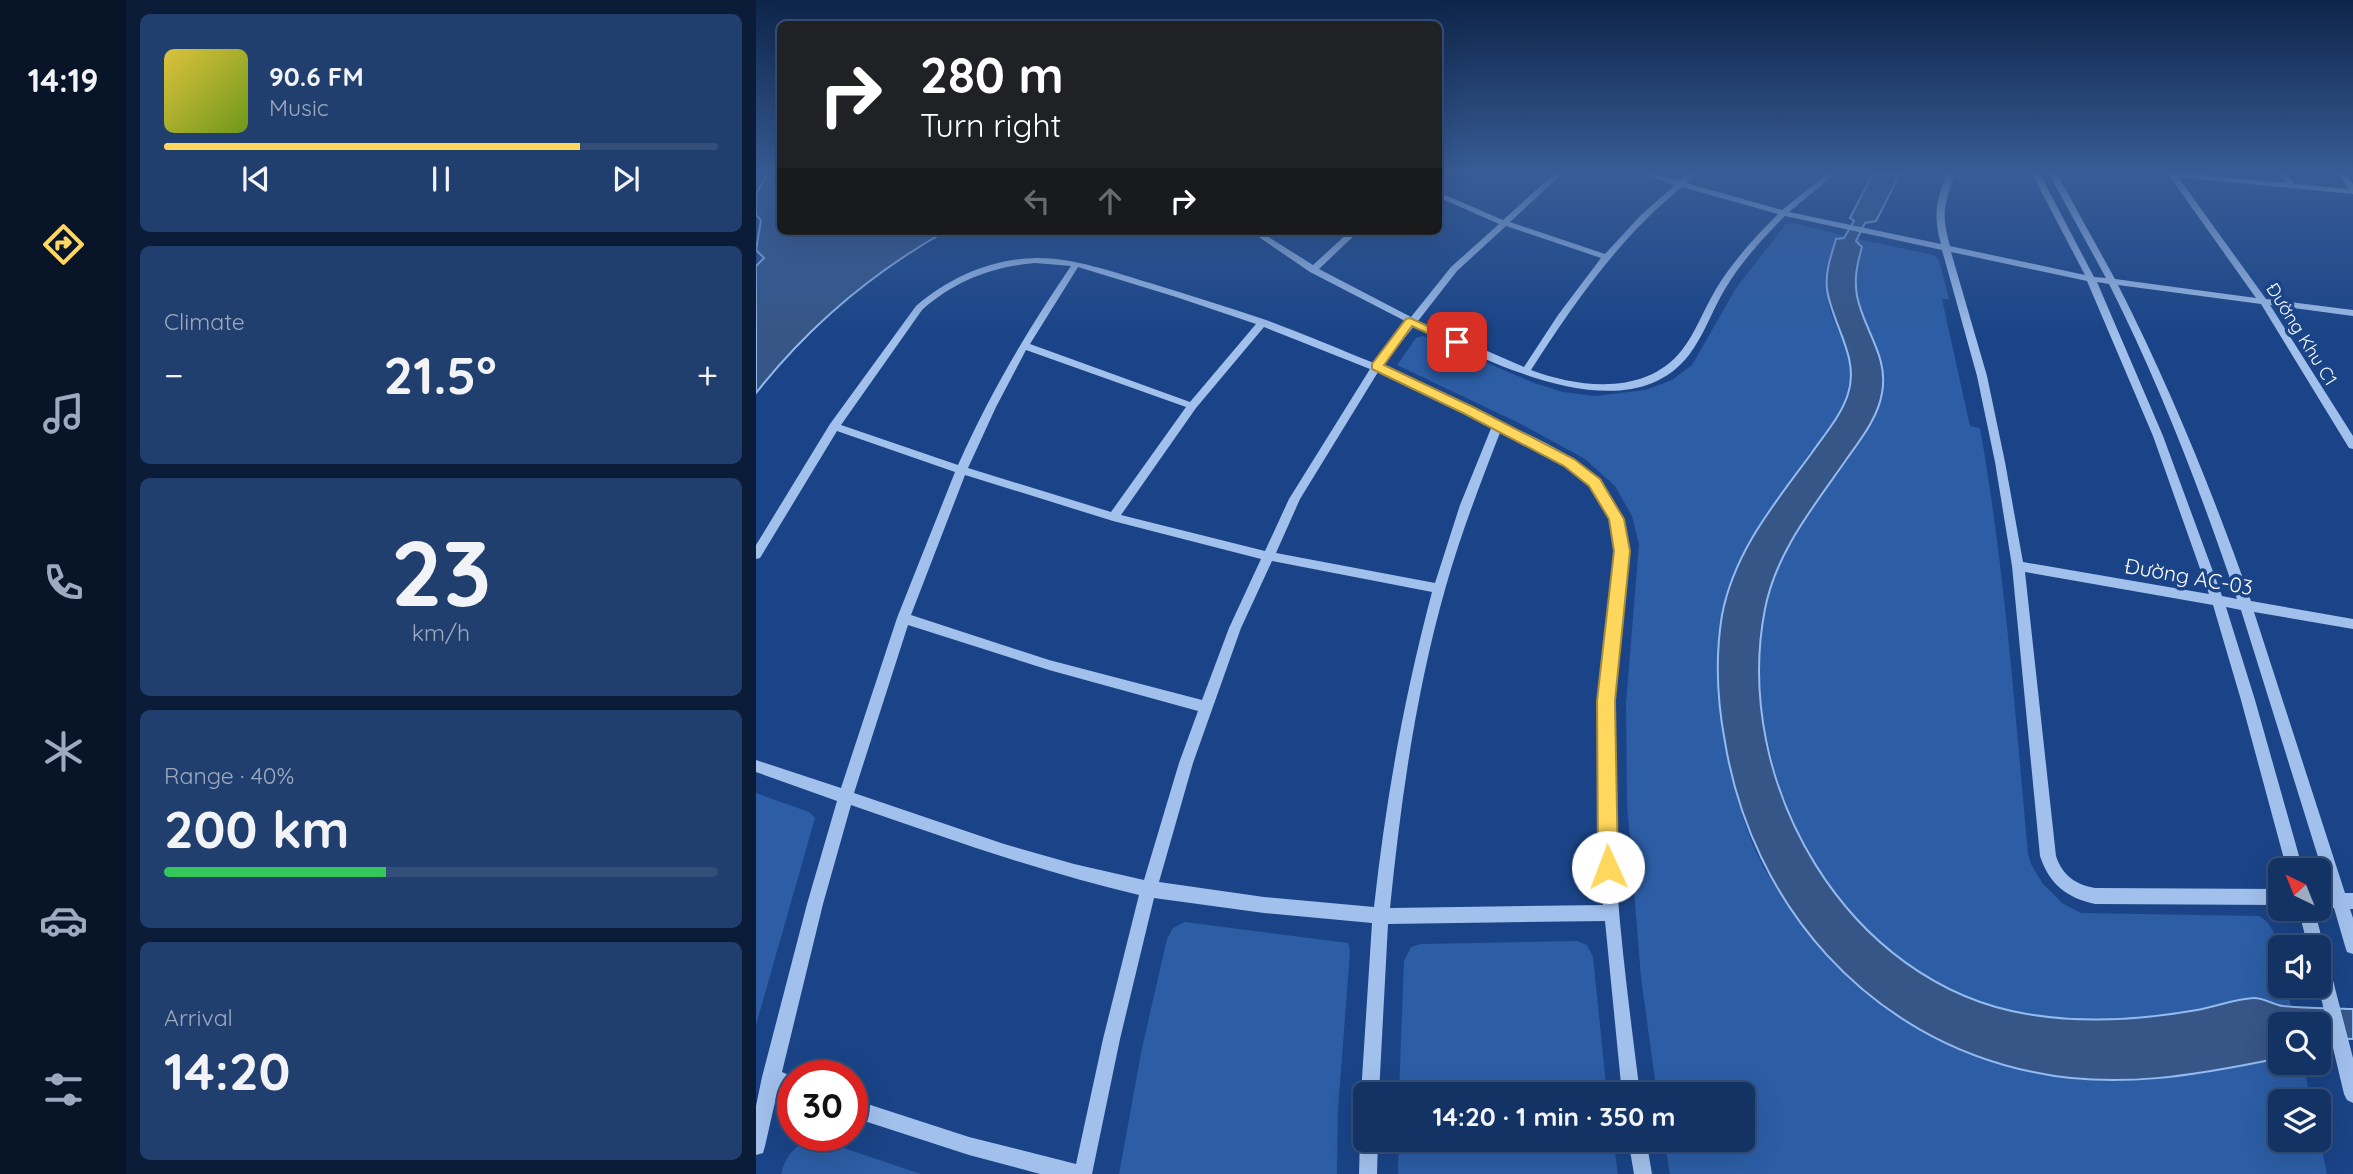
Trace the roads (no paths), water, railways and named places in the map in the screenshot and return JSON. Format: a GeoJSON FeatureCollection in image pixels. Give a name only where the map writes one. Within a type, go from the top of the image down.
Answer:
{"type":"FeatureCollection","features":[{"type":"Feature","properties":{"kind":"street"},"geometry":{"type":"LineString","coordinates":[[1083,1174],[1121,998],[1170,816],[1206,707],[1268,555],[1320,454],[1376,367],[1410,321],[1458,265],[1494,229]]}},
{"type":"Feature","properties":{"kind":"street"},"geometry":{"type":"LineString","coordinates":[[1521,229],[1606,257]]}},
{"type":"Feature","properties":{"kind":"street"},"geometry":{"type":"LineString","coordinates":[[1526,371],[1562,315],[1606,257],[1632,229]]}},
{"type":"Feature","properties":{"kind":"street"},"geometry":{"type":"LineString","coordinates":[[1260,235],[1313,270],[1410,321],[1526,371],[1563,383],[1601,387],[1639,382],[1672,367],[1689,346],[1731,273],[1769,229]]}},
{"type":"Feature","properties":{"kind":"street"},"geometry":{"type":"LineString","coordinates":[[1849,229],[2113,284],[2353,313]]}},
{"type":"Feature","properties":{"kind":"street"},"geometry":{"type":"LineString","coordinates":[[1941,229],[1982,376],[2000,462],[2018,566],[2048,856],[2059,879],[2076,892],[2095,896],[2268,897]]}},
{"type":"Feature","properties":{"kind":"street"},"geometry":{"type":"LineString","coordinates":[[2065,229],[2091,279],[2150,420],[2218,601],[2292,858]]}},
{"type":"Feature","properties":{"kind":"street"},"geometry":{"type":"LineString","coordinates":[[2083,229],[2113,284],[2176,423],[2248,606],[2347,901],[2353,946]]}},
{"type":"Feature","properties":{"kind":"street","name":"Đường Khu C1"},"geometry":{"type":"LineString","coordinates":[[2212,229],[2264,302],[2353,445]]}},
{"type":"Feature","properties":{"kind":"street"},"geometry":{"type":"LineString","coordinates":[[1313,270],[1351,235]]}},
{"type":"Feature","properties":{"kind":"street"},"geometry":{"type":"LineString","coordinates":[[756,555],[834,426],[913,314],[940,290],[970,275],[1003,265],[1038,260],[1076,264],[1263,322],[1376,367],[1498,425],[1582,471],[1611,506],[1621,535],[1606,701],[1610,913],[1630,1082]]}},
{"type":"Feature","properties":{"kind":"street"},"geometry":{"type":"LineString","coordinates":[[756,1146],[771,1077],[844,798],[931,543],[962,471],[1026,346],[1076,264]]}},
{"type":"Feature","properties":{"kind":"street"},"geometry":{"type":"LineString","coordinates":[[1113,517],[1192,406],[1263,322]]}},
{"type":"Feature","properties":{"kind":"street"},"geometry":{"type":"LineString","coordinates":[[1026,346],[1192,406]]}},
{"type":"Feature","properties":{"kind":"street"},"geometry":{"type":"LineString","coordinates":[[1371,1082],[1380,916],[1393,804],[1406,726],[1438,588],[1459,521],[1498,425]]}},
{"type":"Feature","properties":{"kind":"street"},"geometry":{"type":"LineString","coordinates":[[834,426],[962,471],[1113,517],[1268,555],[1438,588]]}},
{"type":"Feature","properties":{"kind":"street","name":"Đường AC-03"},"geometry":{"type":"LineString","coordinates":[[2018,566],[2353,624]]}},
{"type":"Feature","properties":{"kind":"street"},"geometry":{"type":"LineString","coordinates":[[904,618],[1049,665],[1206,707]]}},
{"type":"Feature","properties":{"kind":"street"},"geometry":{"type":"LineString","coordinates":[[756,766],[1016,855],[1149,889],[1264,905],[1380,916],[1610,913]]}},
{"type":"Feature","properties":{"kind":"street"},"geometry":{"type":"LineString","coordinates":[[2330,998],[2353,1094]]}},
{"type":"Feature","properties":{"kind":"street"},"geometry":{"type":"LineString","coordinates":[[771,1077],[777,1079]]}},
{"type":"Feature","properties":{"kind":"street"},"geometry":{"type":"LineString","coordinates":[[868,1113],[970,1146],[1076,1174]]}},
{"type":"Feature","properties":{"kind":"street"},"geometry":{"type":"LineString","coordinates":[[1368,1174],[1369,1152]]}},
{"type":"Feature","properties":{"kind":"street"},"geometry":{"type":"LineString","coordinates":[[1639,1152],[1643,1174]]}}]}
